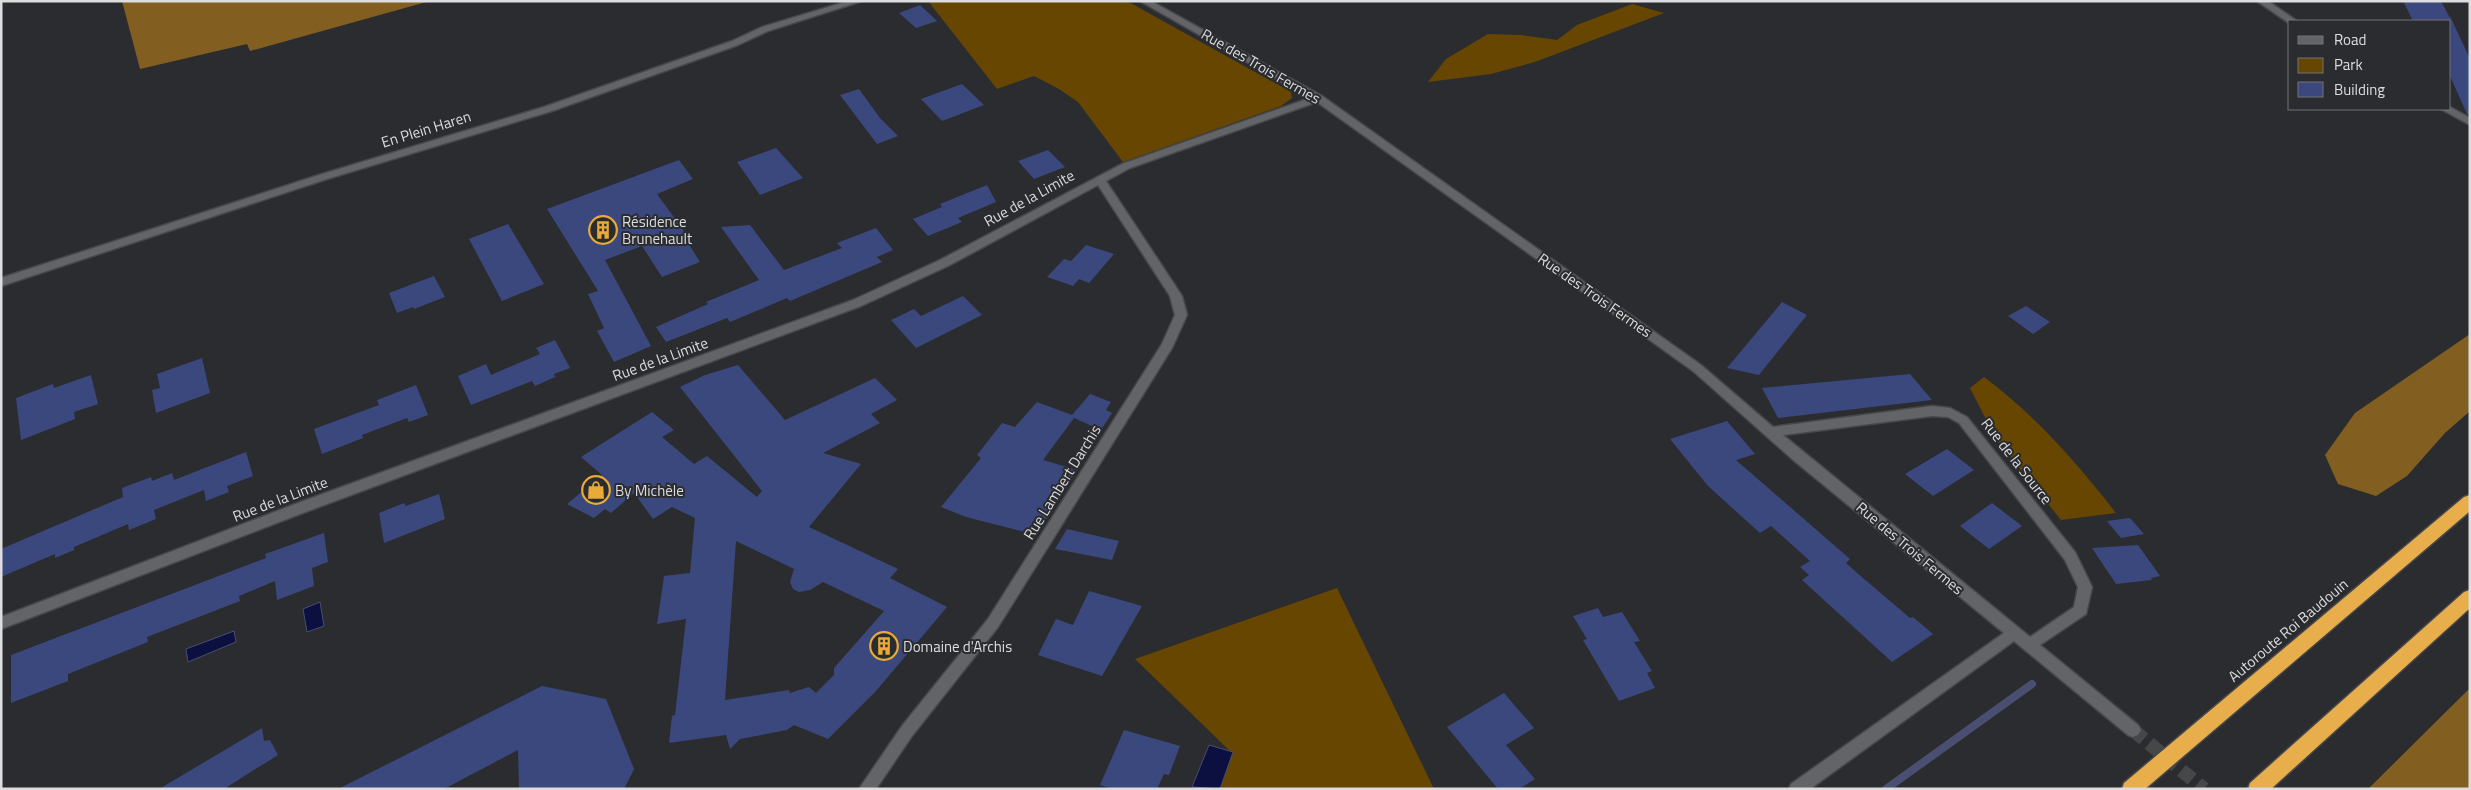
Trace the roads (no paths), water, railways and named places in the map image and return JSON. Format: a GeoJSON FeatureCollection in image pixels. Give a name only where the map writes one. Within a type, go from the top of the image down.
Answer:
{"type":"FeatureCollection","features":[{"type":"Feature","properties":{"kind":"highway","name":"Autoroute Roi Baudouin"},"geometry":{"type":"LineString","coordinates":[[2131,789],[2470,500]]}},
{"type":"Feature","properties":{"kind":"highway"},"geometry":{"type":"LineString","coordinates":[[2257,789],[2470,597]]}},
{"type":"Feature","properties":{"kind":"street","name":"En Plein Haren"},"geometry":{"type":"LineString","coordinates":[[1,282],[323,177],[466,132],[548,109],[735,43],[765,29],[858,1]]}},
{"type":"Feature","properties":{"kind":"street","name":"Rue des Trois Fermes"},"geometry":{"type":"LineString","coordinates":[[1144,1],[1318,98],[1697,368],[2013,634],[2133,730]]}},
{"type":"Feature","properties":{"kind":"street"},"geometry":{"type":"LineString","coordinates":[[2261,1],[2290,20]]}},
{"type":"Feature","properties":{"kind":"street","name":"Rue de la Limite"},"geometry":{"type":"LineString","coordinates":[[1,623],[303,507],[857,303],[944,263],[1126,166],[1318,98]]}},
{"type":"Feature","properties":{"kind":"street"},"geometry":{"type":"LineString","coordinates":[[2448,110],[2470,122]]}},
{"type":"Feature","properties":{"kind":"street","name":"Rue Lambert Darchis"},"geometry":{"type":"LineString","coordinates":[[867,789],[907,731],[993,623],[1168,345],[1181,316],[1176,296],[1099,179]]}},
{"type":"Feature","properties":{"kind":"street","name":"Rue de la Source"},"geometry":{"type":"LineString","coordinates":[[1773,432],[1932,411],[1950,413],[1964,420],[2055,535],[2070,556],[2085,587],[2081,610],[2028,646]]}},
{"type":"Feature","properties":{"kind":"street"},"geometry":{"type":"LineString","coordinates":[[1797,789],[2013,634]]}},
{"type":"Feature","properties":{"kind":"waterway"},"geometry":{"type":"LineString","coordinates":[[1886,789],[2032,684]]}},
{"type":"Feature","properties":{"kind":"tunnel"},"geometry":{"type":"LineString","coordinates":[[2133,730],[2204,789]]}},
{"type":"Feature","properties":{"kind":"place","name":"Résidence Brunehault"},"geometry":{"type":"Point","coordinates":[603,230]}},
{"type":"Feature","properties":{"kind":"place","name":"By Michèle"},"geometry":{"type":"Point","coordinates":[596,490]}},
{"type":"Feature","properties":{"kind":"place","name":"Domaine d'Archis"},"geometry":{"type":"Point","coordinates":[884,646]}}]}
